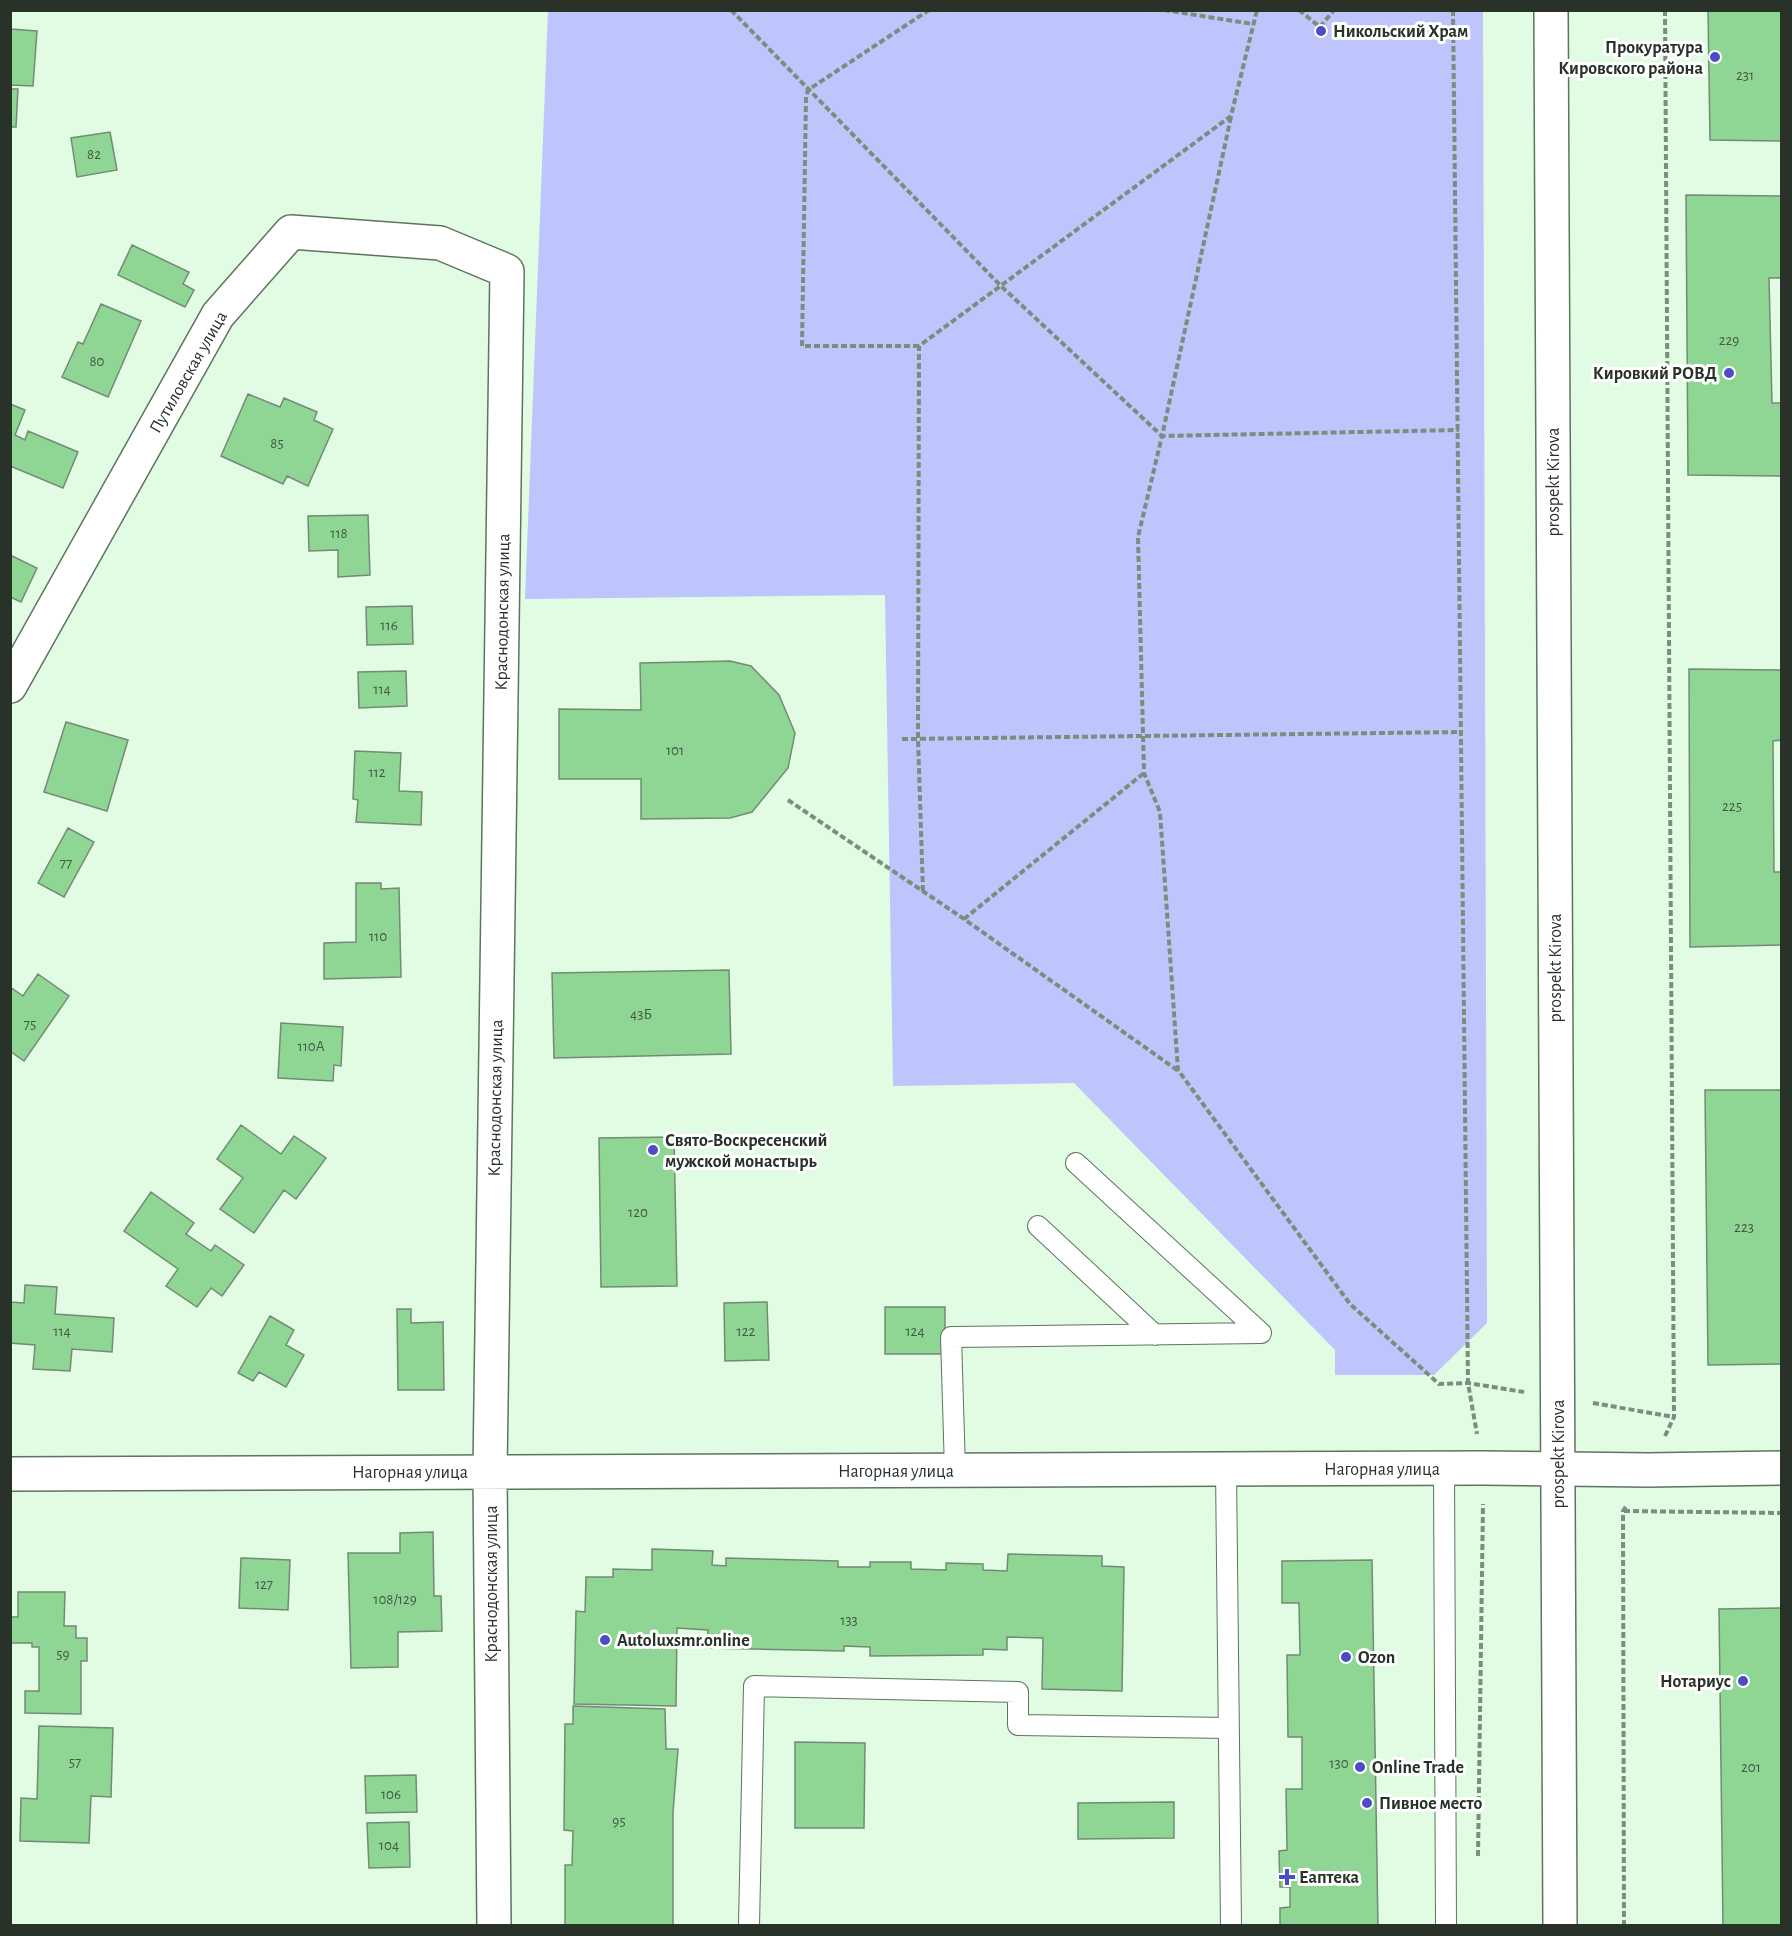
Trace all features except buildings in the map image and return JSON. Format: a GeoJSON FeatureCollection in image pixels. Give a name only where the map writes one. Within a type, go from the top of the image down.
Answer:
{"type":"FeatureCollection","features":[{"type":"Feature","properties":{"kind":"street","name":"prospekt Kirova"},"geometry":{"type":"LineString","coordinates":[[1551,10],[1560,1926]]}},
{"type":"Feature","properties":{"kind":"street","name":"Путиловская улица"},"geometry":{"type":"LineString","coordinates":[[10,686],[218,315],[291,232],[440,243],[507,271]]}},
{"type":"Feature","properties":{"kind":"street","name":"Краснодонская улица"},"geometry":{"type":"LineString","coordinates":[[494,1926],[490,1472],[507,271]]}},
{"type":"Feature","properties":{"kind":"street","name":"Нагорная улица"},"geometry":{"type":"LineString","coordinates":[[10,1474],[1483,1468],[1648,1470],[1782,1467]]}},
{"type":"Feature","properties":{"kind":"lane"},"geometry":{"type":"LineString","coordinates":[[955,1470],[951,1336],[1261,1334],[1076,1163]]}},
{"type":"Feature","properties":{"kind":"lane"},"geometry":{"type":"LineString","coordinates":[[1038,1226],[1155,1335]]}},
{"type":"Feature","properties":{"kind":"lane"},"geometry":{"type":"LineString","coordinates":[[1227,1469],[1232,1926]]}},
{"type":"Feature","properties":{"kind":"lane"},"geometry":{"type":"LineString","coordinates":[[1444,1469],[1446,1926]]}},
{"type":"Feature","properties":{"kind":"lane"},"geometry":{"type":"LineString","coordinates":[[749,1926],[754,1686],[1018,1692],[1018,1725],[1229,1728]]}},
{"type":"Feature","properties":{"kind":"path"},"geometry":{"type":"LineString","coordinates":[[731,10],[1001,286],[1162,436],[1459,430]]}},
{"type":"Feature","properties":{"kind":"path"},"geometry":{"type":"LineString","coordinates":[[808,90],[929,10]]}},
{"type":"Feature","properties":{"kind":"path"},"geometry":{"type":"LineString","coordinates":[[1164,10],[1253,24]]}},
{"type":"Feature","properties":{"kind":"path"},"geometry":{"type":"LineString","coordinates":[[1178,1070],[1160,812],[1144,773],[1138,537],[1231,116],[1257,10]]}},
{"type":"Feature","properties":{"kind":"path"},"geometry":{"type":"LineString","coordinates":[[1299,10],[1320,27],[1334,10]]}},
{"type":"Feature","properties":{"kind":"path"},"geometry":{"type":"LineString","coordinates":[[1453,10],[1463,732],[1468,1383],[1483,1468],[1477,1867]]}},
{"type":"Feature","properties":{"kind":"path"},"geometry":{"type":"LineString","coordinates":[[1624,1926],[1623,1511],[1648,1470],[1674,1417],[1665,10]]}},
{"type":"Feature","properties":{"kind":"path"},"geometry":{"type":"LineString","coordinates":[[808,90],[802,346],[919,346],[1231,116]]}},
{"type":"Feature","properties":{"kind":"path"},"geometry":{"type":"LineString","coordinates":[[919,346],[918,739],[923,891]]}},
{"type":"Feature","properties":{"kind":"path"},"geometry":{"type":"LineString","coordinates":[[902,739],[1463,732]]}},
{"type":"Feature","properties":{"kind":"path"},"geometry":{"type":"LineString","coordinates":[[964,920],[1144,773]]}},
{"type":"Feature","properties":{"kind":"path"},"geometry":{"type":"LineString","coordinates":[[788,800],[923,891],[1178,1070],[1350,1304],[1439,1384],[1468,1383]]}},
{"type":"Feature","properties":{"kind":"path"},"geometry":{"type":"LineString","coordinates":[[1623,1511],[1782,1513]]}},
{"type":"Feature","properties":{"kind":"shaded area"},"geometry":{"type":"Polygon","coordinates":[[[548,11],[1483,11],[1487,1323],[1434,1375],[1335,1375],[1335,1350],[1074,1083],[893,1086],[885,595],[525,599],[548,11]]]}},
{"type":"Feature","properties":{"kind":"place","name":"Никольский Храм"},"geometry":{"type":"Point","coordinates":[1321,31]}},
{"type":"Feature","properties":{"kind":"place","name":"Прокуратура Кировского района"},"geometry":{"type":"Point","coordinates":[1715,57]}},
{"type":"Feature","properties":{"kind":"place","name":"Кировкий РОВД"},"geometry":{"type":"Point","coordinates":[1729,373]}},
{"type":"Feature","properties":{"kind":"place","name":"Свято-Воскресенский мужской монастырь"},"geometry":{"type":"Point","coordinates":[653,1150]}},
{"type":"Feature","properties":{"kind":"place","name":"Autoluxsmr.online"},"geometry":{"type":"Point","coordinates":[605,1640]}},
{"type":"Feature","properties":{"kind":"place","name":"Ozon"},"geometry":{"type":"Point","coordinates":[1346,1657]}},
{"type":"Feature","properties":{"kind":"place","name":"Нотариус"},"geometry":{"type":"Point","coordinates":[1743,1681]}},
{"type":"Feature","properties":{"kind":"place","name":"Online Trade"},"geometry":{"type":"Point","coordinates":[1360,1767]}},
{"type":"Feature","properties":{"kind":"place","name":"Пивное место"},"geometry":{"type":"Point","coordinates":[1367,1803]}},
{"type":"Feature","properties":{"kind":"place","name":"Еаптека"},"geometry":{"type":"Point","coordinates":[1287,1877]}}]}
